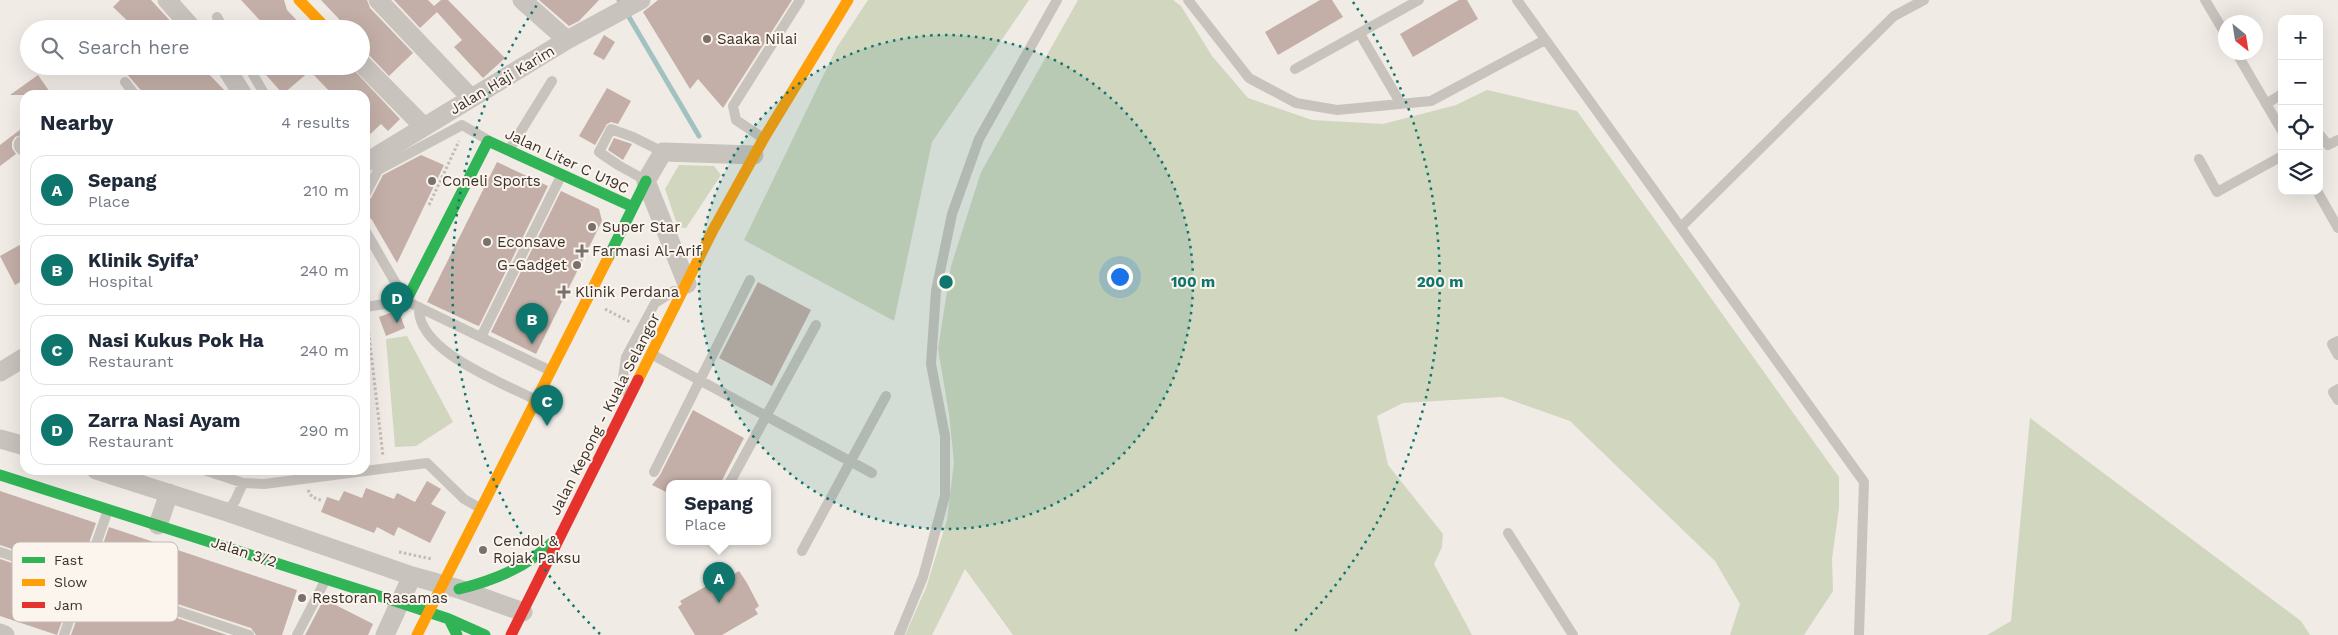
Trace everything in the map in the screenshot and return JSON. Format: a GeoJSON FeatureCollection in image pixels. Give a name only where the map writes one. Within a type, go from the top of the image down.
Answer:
{"type":"FeatureCollection","features":[{"type":"Feature","properties":{"kind":"main road"},"geometry":{"type":"LineString","coordinates":[[299,0],[318,20]]}},
{"type":"Feature","properties":{"kind":"main road","name":"Jalan Kepong - Kuala Selangor"},"geometry":{"type":"LineString","coordinates":[[512,635],[713,230],[754,155],[848,0]]}},
{"type":"Feature","properties":{"kind":"main road","name":"Jalan Liter C U19C"},"geometry":{"type":"LineString","coordinates":[[406,301],[488,141],[633,208]]}},
{"type":"Feature","properties":{"kind":"main road"},"geometry":{"type":"LineString","coordinates":[[417,635],[429,612],[450,586],[482,510],[646,181]]}},
{"type":"Feature","properties":{"kind":"main road","name":"Jalan 3/2"},"geometry":{"type":"LineString","coordinates":[[0,474],[429,612],[485,635]]}},
{"type":"Feature","properties":{"kind":"main road"},"geometry":{"type":"LineString","coordinates":[[450,586],[483,584],[506,575],[528,563],[548,547],[564,529]]}},
{"type":"Feature","properties":{"kind":"main road"},"geometry":{"type":"LineString","coordinates":[[449,619],[457,635]]}},
{"type":"Feature","properties":{"kind":"street"},"geometry":{"type":"LineString","coordinates":[[167,0],[185,20]]}},
{"type":"Feature","properties":{"kind":"street"},"geometry":{"type":"LineString","coordinates":[[378,0],[471,98]]}},
{"type":"Feature","properties":{"kind":"street"},"geometry":{"type":"LineString","coordinates":[[522,0],[567,40]]}},
{"type":"Feature","properties":{"kind":"street","name":"Jalan Haji Karim"},"geometry":{"type":"LineString","coordinates":[[370,160],[567,40],[636,3]]}},
{"type":"Feature","properties":{"kind":"street"},"geometry":{"type":"LineString","coordinates":[[370,72],[424,127]]}},
{"type":"Feature","properties":{"kind":"street"},"geometry":{"type":"LineString","coordinates":[[230,75],[239,90]]}},
{"type":"Feature","properties":{"kind":"street"},"geometry":{"type":"LineString","coordinates":[[687,284],[646,181],[663,152],[754,155]]}},
{"type":"Feature","properties":{"kind":"street"},"geometry":{"type":"LineString","coordinates":[[0,372],[20,361]]}},
{"type":"Feature","properties":{"kind":"street"},"geometry":{"type":"LineString","coordinates":[[0,439],[20,443]]}},
{"type":"Feature","properties":{"kind":"street"},"geometry":{"type":"LineString","coordinates":[[112,475],[227,512],[412,576],[450,586],[523,612]]}},
{"type":"Feature","properties":{"kind":"street"},"geometry":{"type":"LineString","coordinates":[[158,525],[169,493]]}},
{"type":"Feature","properties":{"kind":"street"},"geometry":{"type":"LineString","coordinates":[[384,635],[412,576]]}},
{"type":"Feature","properties":{"kind":"street"},"geometry":{"type":"LineString","coordinates":[[0,633],[5,635]]}},
{"type":"Feature","properties":{"kind":"lane"},"geometry":{"type":"LineString","coordinates":[[764,138],[736,120],[733,106],[800,0]]}},
{"type":"Feature","properties":{"kind":"lane"},"geometry":{"type":"LineString","coordinates":[[899,635],[923,577],[946,496],[945,436],[931,364],[936,291],[952,214],[979,139],[1057,0]]}},
{"type":"Feature","properties":{"kind":"lane"},"geometry":{"type":"LineString","coordinates":[[1188,0],[1249,78],[1296,103],[1337,110],[1431,101],[1545,40]]}},
{"type":"Feature","properties":{"kind":"lane"},"geometry":{"type":"LineString","coordinates":[[1295,69],[1419,0]]}},
{"type":"Feature","properties":{"kind":"lane"},"geometry":{"type":"LineString","coordinates":[[1517,0],[1864,482],[1860,635]]}},
{"type":"Feature","properties":{"kind":"lane"},"geometry":{"type":"LineString","coordinates":[[1681,226],[1894,16],[1924,0]]}},
{"type":"Feature","properties":{"kind":"lane"},"geometry":{"type":"LineString","coordinates":[[2205,0],[2218,22]]}},
{"type":"Feature","properties":{"kind":"lane"},"geometry":{"type":"LineString","coordinates":[[217,16],[219,20]]}},
{"type":"Feature","properties":{"kind":"lane"},"geometry":{"type":"LineString","coordinates":[[1360,34],[1400,104]]}},
{"type":"Feature","properties":{"kind":"lane"},"geometry":{"type":"LineString","coordinates":[[2241,60],[2278,125]]}},
{"type":"Feature","properties":{"kind":"lane"},"geometry":{"type":"LineString","coordinates":[[253,75],[262,90]]}},
{"type":"Feature","properties":{"kind":"lane"},"geometry":{"type":"LineString","coordinates":[[509,150],[552,81]]}},
{"type":"Feature","properties":{"kind":"lane"},"geometry":{"type":"LineString","coordinates":[[125,82],[131,90]]}},
{"type":"Feature","properties":{"kind":"lane"},"geometry":{"type":"LineString","coordinates":[[2266,104],[2278,96]]}},
{"type":"Feature","properties":{"kind":"lane"},"geometry":{"type":"LineString","coordinates":[[370,185],[378,170],[462,125],[488,141]]}},
{"type":"Feature","properties":{"kind":"lane"},"geometry":{"type":"LineString","coordinates":[[646,181],[599,152],[611,129],[633,137],[663,152]]}},
{"type":"Feature","properties":{"kind":"lane"},"geometry":{"type":"LineString","coordinates":[[2323,139],[2328,145],[2338,140]]}},
{"type":"Feature","properties":{"kind":"lane"},"geometry":{"type":"LineString","coordinates":[[2199,160],[2217,192],[2278,158]]}},
{"type":"Feature","properties":{"kind":"lane"},"geometry":{"type":"LineString","coordinates":[[481,337],[561,175]]}},
{"type":"Feature","properties":{"kind":"lane"},"geometry":{"type":"LineString","coordinates":[[2319,195],[2338,228]]}},
{"type":"Feature","properties":{"kind":"lane"},"geometry":{"type":"LineString","coordinates":[[370,239],[406,301]]}},
{"type":"Feature","properties":{"kind":"lane"},"geometry":{"type":"LineString","coordinates":[[654,472],[750,280]]}},
{"type":"Feature","properties":{"kind":"lane"},"geometry":{"type":"LineString","coordinates":[[630,399],[622,386],[626,357],[654,303],[687,284]]}},
{"type":"Feature","properties":{"kind":"lane"},"geometry":{"type":"LineString","coordinates":[[370,306],[406,301],[552,372]]}},
{"type":"Feature","properties":{"kind":"lane"},"geometry":{"type":"LineString","coordinates":[[419,307],[419,316],[429,336],[457,360],[537,401]]}},
{"type":"Feature","properties":{"kind":"lane"},"geometry":{"type":"LineString","coordinates":[[731,480],[816,325]]}},
{"type":"Feature","properties":{"kind":"lane"},"geometry":{"type":"LineString","coordinates":[[2338,341],[2332,344],[2338,355]]}},
{"type":"Feature","properties":{"kind":"lane"},"geometry":{"type":"LineString","coordinates":[[652,354],[872,473]]}},
{"type":"Feature","properties":{"kind":"lane"},"geometry":{"type":"LineString","coordinates":[[2338,389],[2333,392],[2338,400]]}},
{"type":"Feature","properties":{"kind":"lane"},"geometry":{"type":"LineString","coordinates":[[802,551],[886,396]]}},
{"type":"Feature","properties":{"kind":"lane"},"geometry":{"type":"LineString","coordinates":[[370,471],[427,463],[464,499],[482,510]]}},
{"type":"Feature","properties":{"kind":"lane"},"geometry":{"type":"LineString","coordinates":[[219,475],[243,483],[264,484],[336,475]]}},
{"type":"Feature","properties":{"kind":"lane"},"geometry":{"type":"LineString","coordinates":[[227,512],[235,501],[243,483]]}},
{"type":"Feature","properties":{"kind":"lane"},"geometry":{"type":"LineString","coordinates":[[97,542],[109,509]]}},
{"type":"Feature","properties":{"kind":"lane"},"geometry":{"type":"LineString","coordinates":[[1508,533],[1573,635]]}},
{"type":"Feature","properties":{"kind":"lane"},"geometry":{"type":"LineString","coordinates":[[0,552],[12,556]]}},
{"type":"Feature","properties":{"kind":"lane"},"geometry":{"type":"LineString","coordinates":[[296,635],[326,579]]}},
{"type":"Feature","properties":{"kind":"lane"},"geometry":{"type":"LineString","coordinates":[[178,611],[249,635]]}},
{"type":"Feature","properties":{"kind":"lane"},"geometry":{"type":"LineString","coordinates":[[64,635],[69,622]]}},
{"type":"Feature","properties":{"kind":"path"},"geometry":{"type":"LineString","coordinates":[[586,300],[641,328]]}},
{"type":"Feature","properties":{"kind":"path"},"geometry":{"type":"LineString","coordinates":[[370,343],[384,469]]}},
{"type":"Feature","properties":{"kind":"green space"},"geometry":{"type":"Polygon","coordinates":[[[868,0],[1029,0],[932,142],[894,321],[744,240],[837,47],[868,0]]]}},
{"type":"Feature","properties":{"kind":"green space"},"geometry":{"type":"Polygon","coordinates":[[[1078,0],[1173,0],[1181,6],[1212,56],[1248,98],[1312,120],[1383,124],[1456,105],[1487,90],[1577,111],[1839,477],[1839,508],[1832,559],[1833,591],[1804,635],[1730,635],[1740,604],[1715,561],[1570,421],[1502,397],[1403,403],[1377,416],[1388,465],[1443,534],[1442,547],[1434,564],[1472,635],[1013,635],[965,569],[932,635],[905,635],[926,588],[947,520],[954,462],[949,414],[938,349],[951,266],[981,172],[1078,0]]]}},
{"type":"Feature","properties":{"kind":"green space"},"geometry":{"type":"Polygon","coordinates":[[[679,165],[714,166],[721,175],[686,228],[679,227],[677,224],[665,189],[679,165]]]}},
{"type":"Feature","properties":{"kind":"green space"},"geometry":{"type":"Polygon","coordinates":[[[407,336],[453,422],[416,446],[395,447],[386,339],[407,336]]]}},
{"type":"Feature","properties":{"kind":"green space"},"geometry":{"type":"Polygon","coordinates":[[[2030,418],[2301,621],[2310,635],[1987,635],[2011,621],[2030,418]]]}},
{"type":"Feature","properties":{"kind":"building"},"geometry":{"type":"Polygon","coordinates":[[[120,0],[151,0],[169,20],[127,20],[113,7],[120,0]]]}},
{"type":"Feature","properties":{"kind":"building"},"geometry":{"type":"Polygon","coordinates":[[[241,0],[284,0],[287,10],[296,20],[260,20],[241,0]]]}},
{"type":"Feature","properties":{"kind":"building"},"geometry":{"type":"Polygon","coordinates":[[[321,0],[367,0],[370,8],[413,53],[389,76],[370,56],[370,20],[339,19],[321,0]]]}},
{"type":"Feature","properties":{"kind":"building"},"geometry":{"type":"Polygon","coordinates":[[[394,0],[428,0],[434,6],[441,0],[448,0],[505,58],[483,78],[454,47],[462,40],[437,12],[420,28],[394,0]]]}},
{"type":"Feature","properties":{"kind":"building"},"geometry":{"type":"Polygon","coordinates":[[[539,0],[599,0],[579,21],[569,26],[539,0]]]}},
{"type":"Feature","properties":{"kind":"building"},"geometry":{"type":"Polygon","coordinates":[[[658,0],[792,0],[723,108],[698,79],[690,89],[643,12],[658,0]]]}},
{"type":"Feature","properties":{"kind":"building"},"geometry":{"type":"Polygon","coordinates":[[[1320,0],[1332,0],[1343,17],[1278,55],[1265,32],[1320,0]]]}},
{"type":"Feature","properties":{"kind":"building"},"geometry":{"type":"Polygon","coordinates":[[[1459,0],[1467,0],[1478,19],[1413,57],[1400,34],[1459,0]]]}},
{"type":"Feature","properties":{"kind":"building"},"geometry":{"type":"Polygon","coordinates":[[[604,35],[615,42],[604,60],[593,54],[604,35]]]}},
{"type":"Feature","properties":{"kind":"building"},"geometry":{"type":"Polygon","coordinates":[[[38,75],[48,90],[20,90],[20,95],[10,95],[38,75]]]}},
{"type":"Feature","properties":{"kind":"building"},"geometry":{"type":"Polygon","coordinates":[[[128,75],[210,75],[224,90],[141,90],[128,75]]]}},
{"type":"Feature","properties":{"kind":"building"},"geometry":{"type":"Polygon","coordinates":[[[266,75],[305,75],[288,90],[279,90],[266,75]]]}},
{"type":"Feature","properties":{"kind":"building"},"geometry":{"type":"Polygon","coordinates":[[[314,75],[358,75],[400,119],[388,131],[381,124],[370,134],[370,90],[328,90],[314,75]]]}},
{"type":"Feature","properties":{"kind":"building"},"geometry":{"type":"Polygon","coordinates":[[[607,88],[631,101],[618,124],[611,122],[607,124],[595,145],[579,136],[607,88]]]}},
{"type":"Feature","properties":{"kind":"building"},"geometry":{"type":"Polygon","coordinates":[[[20,130],[20,136],[15,137],[12,142],[12,148],[16,154],[0,166],[0,145],[20,130]]]}},
{"type":"Feature","properties":{"kind":"building"},"geometry":{"type":"Polygon","coordinates":[[[614,138],[632,144],[623,160],[608,150],[614,138]]]}},
{"type":"Feature","properties":{"kind":"building"},"geometry":{"type":"Polygon","coordinates":[[[421,155],[444,165],[397,263],[370,218],[370,199],[383,175],[421,155]]]}},
{"type":"Feature","properties":{"kind":"building","name":"Econsave"},"geometry":{"type":"Polygon","coordinates":[[[497,162],[548,186],[479,326],[427,302],[497,162]]]}},
{"type":"Feature","properties":{"kind":"building"},"geometry":{"type":"Polygon","coordinates":[[[561,191],[599,209],[602,221],[536,354],[491,332],[561,191]]]}},
{"type":"Feature","properties":{"kind":"building"},"geometry":{"type":"Polygon","coordinates":[[[20,245],[20,282],[15,285],[0,256],[20,245]]]}},
{"type":"Feature","properties":{"kind":"building"},"geometry":{"type":"Polygon","coordinates":[[[758,282],[811,310],[772,386],[719,358],[758,282]]]}},
{"type":"Feature","properties":{"kind":"building"},"geometry":{"type":"Polygon","coordinates":[[[395,311],[400,315],[405,328],[386,336],[379,317],[395,311]]]}},
{"type":"Feature","properties":{"kind":"building"},"geometry":{"type":"Polygon","coordinates":[[[693,410],[744,438],[722,480],[666,480],[666,492],[652,485],[660,475],[693,410]]]}},
{"type":"Feature","properties":{"kind":"building"},"geometry":{"type":"Polygon","coordinates":[[[427,481],[441,489],[431,504],[446,512],[430,543],[398,527],[394,536],[377,527],[374,533],[321,512],[327,497],[339,501],[344,491],[362,498],[366,488],[394,499],[397,493],[415,502],[427,481]]]}},
{"type":"Feature","properties":{"kind":"building"},"geometry":{"type":"Polygon","coordinates":[[[0,491],[96,523],[89,542],[12,542],[12,549],[0,545],[0,491]]]}},
{"type":"Feature","properties":{"kind":"building"},"geometry":{"type":"Polygon","coordinates":[[[109,527],[154,542],[104,542],[109,527]]]}},
{"type":"Feature","properties":{"kind":"building"},"geometry":{"type":"Polygon","coordinates":[[[178,550],[297,590],[282,635],[256,635],[251,628],[178,604],[178,550]]]}},
{"type":"Feature","properties":{"kind":"building"},"geometry":{"type":"Polygon","coordinates":[[[0,559],[12,563],[12,620],[0,616],[0,559]]]}},
{"type":"Feature","properties":{"kind":"building"},"geometry":{"type":"Polygon","coordinates":[[[733,571],[734,574],[739,571],[747,583],[759,606],[755,609],[758,614],[722,635],[695,635],[678,607],[682,604],[680,601],[733,571]]]}},
{"type":"Feature","properties":{"kind":"building"},"geometry":{"type":"Polygon","coordinates":[[[324,599],[373,624],[368,635],[305,635],[324,599]]]}},
{"type":"Feature","properties":{"kind":"building"},"geometry":{"type":"Polygon","coordinates":[[[178,618],[227,635],[71,635],[76,622],[178,622],[178,618]]]}},
{"type":"Feature","properties":{"kind":"building"},"geometry":{"type":"Polygon","coordinates":[[[18,622],[62,622],[57,635],[18,622]]]}},
{"type":"Feature","properties":{"kind":"waterway"},"geometry":{"type":"LineString","coordinates":[[619,0],[699,136]]}},
{"type":"Feature","properties":{"kind":"traffic: fast"},"geometry":{"type":"LineString","coordinates":[[406,301],[488,141],[633,207]]}},
{"type":"Feature","properties":{"kind":"traffic: fast"},"geometry":{"type":"LineString","coordinates":[[608,258],[646,181]]}},
{"type":"Feature","properties":{"kind":"traffic: fast"},"geometry":{"type":"LineString","coordinates":[[0,475],[401,603],[449,619],[485,635]]}},
{"type":"Feature","properties":{"kind":"traffic: fast"},"geometry":{"type":"LineString","coordinates":[[459,589],[498,577],[522,565],[554,541]]}},
{"type":"Feature","properties":{"kind":"traffic: fast"},"geometry":{"type":"LineString","coordinates":[[449,619],[457,635]]}},
{"type":"Feature","properties":{"kind":"traffic: slow"},"geometry":{"type":"LineString","coordinates":[[299,0],[318,20]]}},
{"type":"Feature","properties":{"kind":"traffic: slow"},"geometry":{"type":"LineString","coordinates":[[638,380],[713,230],[764,138],[848,0]]}},
{"type":"Feature","properties":{"kind":"traffic: slow"},"geometry":{"type":"LineString","coordinates":[[417,635],[608,258]]}},
{"type":"Feature","properties":{"kind":"traffic: jam"},"geometry":{"type":"LineString","coordinates":[[511,635],[638,380]]}},
{"type":"Feature","properties":{"kind":"place","name":"Saaka Nilai"},"geometry":{"type":"Point","coordinates":[707,39]}},
{"type":"Feature","properties":{"kind":"place","name":"Coneli Sports"},"geometry":{"type":"Point","coordinates":[432,181]}},
{"type":"Feature","properties":{"kind":"place","name":"Super Star"},"geometry":{"type":"Point","coordinates":[592,227]}},
{"type":"Feature","properties":{"kind":"place","name":"Econsave"},"geometry":{"type":"Point","coordinates":[487,242]}},
{"type":"Feature","properties":{"kind":"place","name":"Farmasi Al-Arif"},"geometry":{"type":"Point","coordinates":[582,251]}},
{"type":"Feature","properties":{"kind":"place","name":"G-Gadget"},"geometry":{"type":"Point","coordinates":[577,265]}},
{"type":"Feature","properties":{"kind":"place","name":"Klinik Perdana"},"geometry":{"type":"Point","coordinates":[564,292]}},
{"type":"Feature","properties":{"kind":"place","name":"Zarra Nasi Ayam"},"geometry":{"type":"Point","coordinates":[397,323]}},
{"type":"Feature","properties":{"kind":"place","name":"Klinik Syifa’"},"geometry":{"type":"Point","coordinates":[532,344]}},
{"type":"Feature","properties":{"kind":"place","name":"Nasi Kukus Pok Ha"},"geometry":{"type":"Point","coordinates":[547,426]}},
{"type":"Feature","properties":{"kind":"place","name":"Cendol & Rojak Paksu"},"geometry":{"type":"Point","coordinates":[483,550]}},
{"type":"Feature","properties":{"kind":"place","name":"Restoran Rasamas"},"geometry":{"type":"Point","coordinates":[302,598]}},
{"type":"Feature","properties":{"kind":"place","name":"Sepang"},"geometry":{"type":"Point","coordinates":[719,603]}}]}
